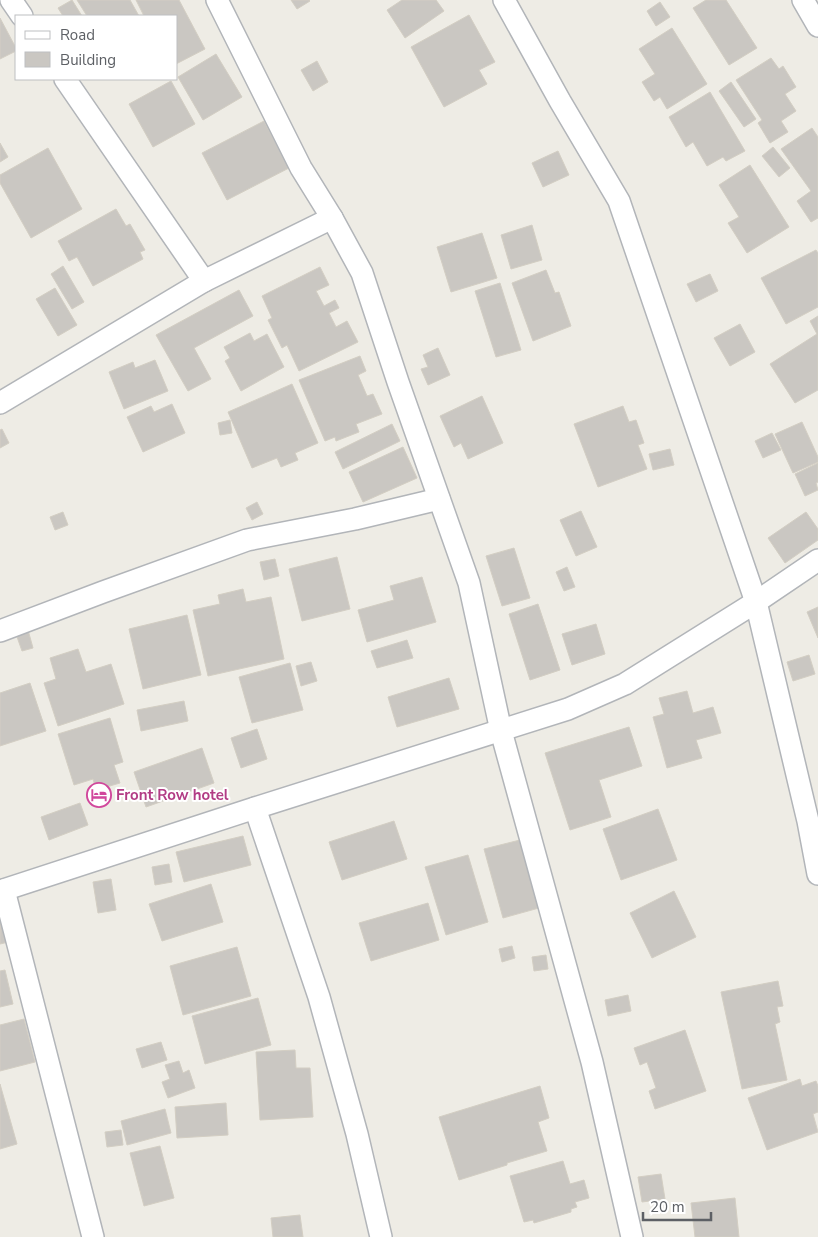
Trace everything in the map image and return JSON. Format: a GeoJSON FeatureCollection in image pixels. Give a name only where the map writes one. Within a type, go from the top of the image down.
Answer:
{"type":"FeatureCollection","features":[{"type":"Feature","properties":{"kind":"street"},"geometry":{"type":"LineString","coordinates":[[10,0],[21,15]]}},
{"type":"Feature","properties":{"kind":"street"},"geometry":{"type":"LineString","coordinates":[[217,0],[301,168],[332,218],[362,273],[469,584],[501,730],[592,1062],[632,1237]]}},
{"type":"Feature","properties":{"kind":"street"},"geometry":{"type":"LineString","coordinates":[[504,0],[560,102],[620,201],[756,602],[808,821],[818,874]]}},
{"type":"Feature","properties":{"kind":"street"},"geometry":{"type":"LineString","coordinates":[[803,0],[818,26]]}},
{"type":"Feature","properties":{"kind":"street"},"geometry":{"type":"LineString","coordinates":[[66,80],[204,281]]}},
{"type":"Feature","properties":{"kind":"street"},"geometry":{"type":"LineString","coordinates":[[0,403],[204,281],[332,218]]}},
{"type":"Feature","properties":{"kind":"street"},"geometry":{"type":"LineString","coordinates":[[0,631],[248,540],[355,519],[440,499]]}},
{"type":"Feature","properties":{"kind":"street"},"geometry":{"type":"LineString","coordinates":[[93,1237],[2,890],[568,709],[625,684],[756,602],[818,560]]}},
{"type":"Feature","properties":{"kind":"street"},"geometry":{"type":"LineString","coordinates":[[255,808],[319,997],[357,1134],[381,1237]]}},
{"type":"Feature","properties":{"kind":"building"},"geometry":{"type":"Polygon","coordinates":[[[72,0],[81,15],[62,15],[58,8],[72,0]]]}},
{"type":"Feature","properties":{"kind":"building"},"geometry":{"type":"Polygon","coordinates":[[[77,0],[130,0],[138,15],[86,15],[77,0]]]}},
{"type":"Feature","properties":{"kind":"building"},"geometry":{"type":"Polygon","coordinates":[[[136,0],[179,0],[205,49],[178,63],[178,15],[144,15],[136,0]]]}},
{"type":"Feature","properties":{"kind":"building"},"geometry":{"type":"Polygon","coordinates":[[[291,0],[309,0],[310,1],[297,9],[291,0]]]}},
{"type":"Feature","properties":{"kind":"building"},"geometry":{"type":"Polygon","coordinates":[[[402,0],[436,0],[444,11],[405,38],[387,10],[402,0]]]}},
{"type":"Feature","properties":{"kind":"building"},"geometry":{"type":"Polygon","coordinates":[[[706,0],[726,0],[757,48],[729,65],[693,8],[706,0]]]}},
{"type":"Feature","properties":{"kind":"building"},"geometry":{"type":"Polygon","coordinates":[[[660,2],[670,17],[656,26],[647,11],[660,2]]]}},
{"type":"Feature","properties":{"kind":"building"},"geometry":{"type":"Polygon","coordinates":[[[469,15],[495,62],[479,70],[487,84],[444,107],[411,47],[469,15]]]}},
{"type":"Feature","properties":{"kind":"building"},"geometry":{"type":"Polygon","coordinates":[[[0,18],[15,46],[15,52],[0,59],[0,18]]]}},
{"type":"Feature","properties":{"kind":"building"},"geometry":{"type":"Polygon","coordinates":[[[672,28],[707,84],[667,109],[660,97],[654,101],[642,82],[655,74],[639,49],[672,28]]]}},
{"type":"Feature","properties":{"kind":"building"},"geometry":{"type":"Polygon","coordinates":[[[216,54],[242,97],[203,120],[178,77],[216,54]]]}},
{"type":"Feature","properties":{"kind":"building"},"geometry":{"type":"Polygon","coordinates":[[[771,58],[779,69],[783,66],[796,87],[785,94],[796,111],[781,121],[788,132],[770,143],[758,123],[762,120],[736,80],[771,58]]]}},
{"type":"Feature","properties":{"kind":"building"},"geometry":{"type":"Polygon","coordinates":[[[317,61],[328,82],[313,91],[301,70],[317,61]]]}},
{"type":"Feature","properties":{"kind":"building"},"geometry":{"type":"Polygon","coordinates":[[[171,81],[195,124],[153,147],[129,104],[171,81]]]}},
{"type":"Feature","properties":{"kind":"building"},"geometry":{"type":"Polygon","coordinates":[[[731,82],[756,119],[744,127],[719,91],[731,82]]]}},
{"type":"Feature","properties":{"kind":"building"},"geometry":{"type":"Polygon","coordinates":[[[710,92],[745,151],[726,161],[723,157],[707,166],[693,142],[686,147],[669,117],[710,92]]]}},
{"type":"Feature","properties":{"kind":"building"},"geometry":{"type":"Polygon","coordinates":[[[264,121],[289,168],[227,200],[202,153],[264,121]]]}},
{"type":"Feature","properties":{"kind":"building"},"geometry":{"type":"Polygon","coordinates":[[[812,128],[818,137],[818,218],[811,222],[797,201],[811,191],[781,149],[812,128]]]}},
{"type":"Feature","properties":{"kind":"building"},"geometry":{"type":"Polygon","coordinates":[[[0,143],[8,157],[0,162],[0,143]]]}},
{"type":"Feature","properties":{"kind":"building"},"geometry":{"type":"Polygon","coordinates":[[[773,147],[790,168],[779,177],[762,156],[773,147]]]}},
{"type":"Feature","properties":{"kind":"building"},"geometry":{"type":"Polygon","coordinates":[[[48,148],[82,209],[31,238],[0,183],[0,175],[48,148]]]}},
{"type":"Feature","properties":{"kind":"building"},"geometry":{"type":"Polygon","coordinates":[[[558,151],[569,175],[543,187],[532,163],[558,151]]]}},
{"type":"Feature","properties":{"kind":"building"},"geometry":{"type":"Polygon","coordinates":[[[750,165],[789,227],[747,253],[728,223],[739,217],[719,185],[750,165]]]}},
{"type":"Feature","properties":{"kind":"building"},"geometry":{"type":"Polygon","coordinates":[[[116,209],[126,226],[130,224],[145,250],[140,252],[143,259],[93,286],[77,257],[69,261],[58,241],[116,209]]]}},
{"type":"Feature","properties":{"kind":"building"},"geometry":{"type":"Polygon","coordinates":[[[532,225],[542,260],[511,269],[501,235],[532,225]]]}},
{"type":"Feature","properties":{"kind":"building"},"geometry":{"type":"Polygon","coordinates":[[[482,233],[497,278],[451,292],[437,247],[482,233]]]}},
{"type":"Feature","properties":{"kind":"building"},"geometry":{"type":"Polygon","coordinates":[[[816,250],[818,253],[818,307],[786,324],[761,278],[816,250]]]}},
{"type":"Feature","properties":{"kind":"building"},"geometry":{"type":"Polygon","coordinates":[[[63,266],[84,302],[72,309],[51,274],[63,266]]]}},
{"type":"Feature","properties":{"kind":"building"},"geometry":{"type":"Polygon","coordinates":[[[320,267],[329,285],[316,291],[324,306],[335,300],[339,308],[329,313],[336,327],[347,321],[358,342],[299,371],[287,345],[282,348],[268,320],[272,318],[262,296],[320,267]]]}},
{"type":"Feature","properties":{"kind":"building"},"geometry":{"type":"Polygon","coordinates":[[[546,270],[555,293],[559,292],[571,326],[533,341],[512,283],[546,270]]]}},
{"type":"Feature","properties":{"kind":"building"},"geometry":{"type":"Polygon","coordinates":[[[710,274],[718,291],[696,302],[687,284],[710,274]]]}},
{"type":"Feature","properties":{"kind":"building"},"geometry":{"type":"Polygon","coordinates":[[[500,283],[521,350],[496,357],[475,291],[500,283]]]}},
{"type":"Feature","properties":{"kind":"building"},"geometry":{"type":"Polygon","coordinates":[[[55,288],[77,325],[58,336],[36,299],[55,288]]]}},
{"type":"Feature","properties":{"kind":"building"},"geometry":{"type":"Polygon","coordinates":[[[239,290],[253,316],[194,348],[211,379],[188,391],[156,335],[239,290]]]}},
{"type":"Feature","properties":{"kind":"building"},"geometry":{"type":"Polygon","coordinates":[[[818,316],[818,390],[795,403],[770,364],[817,334],[810,321],[818,316]]]}},
{"type":"Feature","properties":{"kind":"building"},"geometry":{"type":"Polygon","coordinates":[[[740,324],[755,352],[730,366],[714,338],[740,324]]]}},
{"type":"Feature","properties":{"kind":"building"},"geometry":{"type":"Polygon","coordinates":[[[250,333],[254,341],[267,334],[284,367],[241,391],[225,361],[230,358],[224,347],[250,333]]]}},
{"type":"Feature","properties":{"kind":"building"},"geometry":{"type":"Polygon","coordinates":[[[438,348],[450,375],[428,385],[421,369],[428,367],[423,355],[438,348]]]}},
{"type":"Feature","properties":{"kind":"building"},"geometry":{"type":"Polygon","coordinates":[[[360,356],[366,371],[358,375],[367,396],[373,394],[382,414],[356,424],[359,432],[336,441],[335,437],[325,441],[299,380],[360,356]]]}},
{"type":"Feature","properties":{"kind":"building"},"geometry":{"type":"Polygon","coordinates":[[[155,360],[168,391],[124,409],[109,372],[133,362],[135,368],[155,360]]]}},
{"type":"Feature","properties":{"kind":"building"},"geometry":{"type":"Polygon","coordinates":[[[292,384],[318,443],[295,453],[298,460],[281,467],[277,458],[252,468],[228,412],[292,384]]]}},
{"type":"Feature","properties":{"kind":"building"},"geometry":{"type":"Polygon","coordinates":[[[482,396],[503,443],[468,459],[461,443],[454,447],[440,416],[482,396]]]}},
{"type":"Feature","properties":{"kind":"building"},"geometry":{"type":"Polygon","coordinates":[[[172,404],[185,433],[143,452],[127,417],[151,406],[154,412],[172,404]]]}},
{"type":"Feature","properties":{"kind":"building"},"geometry":{"type":"Polygon","coordinates":[[[623,406],[629,422],[636,420],[644,443],[638,445],[647,469],[598,487],[574,424],[623,406]]]}},
{"type":"Feature","properties":{"kind":"building"},"geometry":{"type":"Polygon","coordinates":[[[230,420],[232,433],[220,435],[218,423],[230,420]]]}},
{"type":"Feature","properties":{"kind":"building"},"geometry":{"type":"Polygon","coordinates":[[[802,422],[818,457],[818,462],[793,473],[775,434],[802,422]]]}},
{"type":"Feature","properties":{"kind":"building"},"geometry":{"type":"Polygon","coordinates":[[[392,424],[400,441],[343,469],[335,452],[392,424]]]}},
{"type":"Feature","properties":{"kind":"building"},"geometry":{"type":"Polygon","coordinates":[[[2,429],[9,443],[0,448],[0,430],[2,429]]]}},
{"type":"Feature","properties":{"kind":"building"},"geometry":{"type":"Polygon","coordinates":[[[772,433],[781,450],[763,458],[755,441],[772,433]]]}},
{"type":"Feature","properties":{"kind":"building"},"geometry":{"type":"Polygon","coordinates":[[[403,447],[417,478],[363,502],[349,472],[403,447]]]}},
{"type":"Feature","properties":{"kind":"building"},"geometry":{"type":"Polygon","coordinates":[[[670,449],[674,465],[653,470],[649,454],[670,449]]]}},
{"type":"Feature","properties":{"kind":"building"},"geometry":{"type":"Polygon","coordinates":[[[818,463],[818,482],[816,483],[818,490],[805,496],[795,474],[818,463]]]}},
{"type":"Feature","properties":{"kind":"building"},"geometry":{"type":"Polygon","coordinates":[[[257,502],[263,514],[252,520],[246,508],[257,502]]]}},
{"type":"Feature","properties":{"kind":"building"},"geometry":{"type":"Polygon","coordinates":[[[581,511],[597,547],[576,556],[560,520],[581,511]]]}},
{"type":"Feature","properties":{"kind":"building"},"geometry":{"type":"Polygon","coordinates":[[[63,512],[68,525],[55,530],[50,517],[63,512]]]}},
{"type":"Feature","properties":{"kind":"building"},"geometry":{"type":"Polygon","coordinates":[[[806,512],[818,529],[818,540],[785,563],[768,538],[806,512]]]}},
{"type":"Feature","properties":{"kind":"building"},"geometry":{"type":"Polygon","coordinates":[[[514,548],[530,598],[502,606],[486,556],[514,548]]]}},
{"type":"Feature","properties":{"kind":"building"},"geometry":{"type":"Polygon","coordinates":[[[337,557],[350,609],[302,621],[289,569],[337,557]]]}},
{"type":"Feature","properties":{"kind":"building"},"geometry":{"type":"Polygon","coordinates":[[[275,559],[279,576],[264,580],[260,562],[275,559]]]}},
{"type":"Feature","properties":{"kind":"building"},"geometry":{"type":"Polygon","coordinates":[[[567,567],[575,587],[564,591],[556,572],[567,567]]]}},
{"type":"Feature","properties":{"kind":"building"},"geometry":{"type":"Polygon","coordinates":[[[422,577],[436,622],[367,642],[358,610],[394,600],[390,586],[422,577]]]}},
{"type":"Feature","properties":{"kind":"building"},"geometry":{"type":"Polygon","coordinates":[[[243,589],[246,602],[271,597],[284,659],[208,676],[193,610],[220,604],[218,595],[243,589]]]}},
{"type":"Feature","properties":{"kind":"building"},"geometry":{"type":"Polygon","coordinates":[[[538,604],[560,670],[530,680],[509,614],[538,604]]]}},
{"type":"Feature","properties":{"kind":"building"},"geometry":{"type":"Polygon","coordinates":[[[818,607],[818,638],[807,612],[818,607]]]}},
{"type":"Feature","properties":{"kind":"building"},"geometry":{"type":"Polygon","coordinates":[[[187,615],[201,675],[143,689],[129,629],[187,615]]]}},
{"type":"Feature","properties":{"kind":"building"},"geometry":{"type":"Polygon","coordinates":[[[596,624],[605,654],[572,665],[562,634],[596,624]]]}},
{"type":"Feature","properties":{"kind":"building"},"geometry":{"type":"Polygon","coordinates":[[[28,630],[33,648],[22,651],[16,634],[28,630]]]}},
{"type":"Feature","properties":{"kind":"building"},"geometry":{"type":"Polygon","coordinates":[[[407,640],[413,658],[377,668],[371,651],[407,640]]]}},
{"type":"Feature","properties":{"kind":"building"},"geometry":{"type":"Polygon","coordinates":[[[78,649],[86,672],[111,664],[124,704],[58,726],[44,683],[56,679],[50,658],[78,649]]]}},
{"type":"Feature","properties":{"kind":"building"},"geometry":{"type":"Polygon","coordinates":[[[809,655],[815,674],[793,681],[787,662],[809,655]]]}},
{"type":"Feature","properties":{"kind":"building"},"geometry":{"type":"Polygon","coordinates":[[[311,662],[317,681],[301,686],[296,666],[311,662]]]}},
{"type":"Feature","properties":{"kind":"building"},"geometry":{"type":"Polygon","coordinates":[[[290,663],[303,710],[252,723],[239,677],[290,663]]]}},
{"type":"Feature","properties":{"kind":"building"},"geometry":{"type":"Polygon","coordinates":[[[449,678],[459,709],[397,727],[388,697],[449,678]]]}},
{"type":"Feature","properties":{"kind":"building"},"geometry":{"type":"Polygon","coordinates":[[[30,683],[46,731],[0,746],[0,693],[30,683]]]}},
{"type":"Feature","properties":{"kind":"building"},"geometry":{"type":"Polygon","coordinates":[[[687,691],[693,713],[713,707],[721,733],[696,740],[702,758],[667,768],[653,717],[664,714],[659,698],[687,691]]]}},
{"type":"Feature","properties":{"kind":"building"},"geometry":{"type":"Polygon","coordinates":[[[184,701],[188,721],[141,731],[137,710],[184,701]]]}},
{"type":"Feature","properties":{"kind":"building"},"geometry":{"type":"Polygon","coordinates":[[[110,718],[123,762],[114,765],[120,783],[96,790],[93,779],[74,785],[58,734],[110,718]]]}},
{"type":"Feature","properties":{"kind":"building"},"geometry":{"type":"Polygon","coordinates":[[[629,727],[642,766],[599,780],[611,817],[570,830],[545,753],[629,727]]]}},
{"type":"Feature","properties":{"kind":"building"},"geometry":{"type":"Polygon","coordinates":[[[257,729],[267,759],[241,768],[231,738],[257,729]]]}},
{"type":"Feature","properties":{"kind":"building"},"geometry":{"type":"Polygon","coordinates":[[[202,748],[214,783],[146,807],[134,772],[202,748]]]}},
{"type":"Feature","properties":{"kind":"building"},"geometry":{"type":"Polygon","coordinates":[[[80,803],[88,825],[49,840],[41,817],[80,803]]]}},
{"type":"Feature","properties":{"kind":"building"},"geometry":{"type":"Polygon","coordinates":[[[658,809],[677,860],[621,880],[603,829],[658,809]]]}},
{"type":"Feature","properties":{"kind":"building"},"geometry":{"type":"Polygon","coordinates":[[[394,821],[407,859],[342,880],[329,842],[394,821]]]}},
{"type":"Feature","properties":{"kind":"building"},"geometry":{"type":"Polygon","coordinates":[[[243,836],[251,865],[184,882],[176,852],[243,836]]]}},
{"type":"Feature","properties":{"kind":"building"},"geometry":{"type":"Polygon","coordinates":[[[520,840],[539,908],[503,918],[484,849],[520,840]]]}},
{"type":"Feature","properties":{"kind":"building"},"geometry":{"type":"Polygon","coordinates":[[[468,855],[488,922],[446,935],[425,867],[468,855]]]}},
{"type":"Feature","properties":{"kind":"building"},"geometry":{"type":"Polygon","coordinates":[[[169,864],[172,882],[155,885],[152,867],[169,864]]]}},
{"type":"Feature","properties":{"kind":"building"},"geometry":{"type":"Polygon","coordinates":[[[111,879],[116,910],[98,913],[93,882],[111,879]]]}},
{"type":"Feature","properties":{"kind":"building"},"geometry":{"type":"Polygon","coordinates":[[[211,884],[223,922],[162,941],[149,904],[211,884]]]}},
{"type":"Feature","properties":{"kind":"building"},"geometry":{"type":"Polygon","coordinates":[[[674,891],[696,937],[652,958],[630,913],[674,891]]]}},
{"type":"Feature","properties":{"kind":"building"},"geometry":{"type":"Polygon","coordinates":[[[428,903],[439,940],[371,961],[359,923],[428,903]]]}},
{"type":"Feature","properties":{"kind":"building"},"geometry":{"type":"Polygon","coordinates":[[[4,917],[9,942],[0,944],[0,918],[4,917]]]}},
{"type":"Feature","properties":{"kind":"building"},"geometry":{"type":"Polygon","coordinates":[[[512,946],[515,958],[502,962],[499,949],[512,946]]]}},
{"type":"Feature","properties":{"kind":"building"},"geometry":{"type":"Polygon","coordinates":[[[237,947],[251,996],[183,1015],[170,966],[237,947]]]}},
{"type":"Feature","properties":{"kind":"building"},"geometry":{"type":"Polygon","coordinates":[[[546,955],[548,969],[534,971],[532,957],[546,955]]]}},
{"type":"Feature","properties":{"kind":"building"},"geometry":{"type":"Polygon","coordinates":[[[5,970],[13,1004],[0,1007],[0,971],[5,970]]]}},
{"type":"Feature","properties":{"kind":"building"},"geometry":{"type":"Polygon","coordinates":[[[778,981],[783,1006],[777,1007],[780,1022],[775,1024],[787,1080],[742,1089],[721,992],[778,981]]]}},
{"type":"Feature","properties":{"kind":"building"},"geometry":{"type":"Polygon","coordinates":[[[628,995],[631,1011],[608,1016],[605,1000],[628,995]]]}},
{"type":"Feature","properties":{"kind":"building"},"geometry":{"type":"Polygon","coordinates":[[[258,998],[271,1045],[205,1064],[192,1016],[258,998]]]}},
{"type":"Feature","properties":{"kind":"building"},"geometry":{"type":"Polygon","coordinates":[[[24,1019],[35,1062],[0,1071],[0,1025],[24,1019]]]}},
{"type":"Feature","properties":{"kind":"building"},"geometry":{"type":"Polygon","coordinates":[[[685,1030],[706,1091],[655,1109],[649,1091],[656,1088],[647,1062],[640,1065],[634,1048],[685,1030]]]}},
{"type":"Feature","properties":{"kind":"building"},"geometry":{"type":"Polygon","coordinates":[[[161,1042],[167,1060],[142,1068],[136,1049],[161,1042]]]}},
{"type":"Feature","properties":{"kind":"building"},"geometry":{"type":"Polygon","coordinates":[[[295,1050],[296,1068],[310,1068],[313,1117],[260,1120],[256,1052],[295,1050]]]}},
{"type":"Feature","properties":{"kind":"building"},"geometry":{"type":"Polygon","coordinates":[[[179,1061],[183,1073],[189,1070],[195,1088],[168,1098],[162,1082],[170,1079],[165,1065],[179,1061]]]}},
{"type":"Feature","properties":{"kind":"building"},"geometry":{"type":"Polygon","coordinates":[[[800,1079],[802,1086],[816,1081],[818,1086],[818,1112],[813,1114],[818,1132],[767,1150],[748,1098],[800,1079]]]}},
{"type":"Feature","properties":{"kind":"building"},"geometry":{"type":"Polygon","coordinates":[[[0,1084],[17,1144],[0,1149],[0,1084]]]}},
{"type":"Feature","properties":{"kind":"building"},"geometry":{"type":"Polygon","coordinates":[[[540,1086],[549,1118],[538,1122],[547,1151],[459,1180],[439,1117],[540,1086]]]}},
{"type":"Feature","properties":{"kind":"building"},"geometry":{"type":"Polygon","coordinates":[[[226,1103],[228,1135],[177,1138],[175,1107],[226,1103]]]}},
{"type":"Feature","properties":{"kind":"building"},"geometry":{"type":"Polygon","coordinates":[[[165,1109],[171,1133],[127,1145],[121,1121],[165,1109]]]}},
{"type":"Feature","properties":{"kind":"building"},"geometry":{"type":"Polygon","coordinates":[[[121,1130],[123,1145],[107,1147],[105,1132],[121,1130]]]}},
{"type":"Feature","properties":{"kind":"building"},"geometry":{"type":"Polygon","coordinates":[[[160,1146],[174,1198],[144,1206],[130,1153],[160,1146]]]}},
{"type":"Feature","properties":{"kind":"building"},"geometry":{"type":"Polygon","coordinates":[[[563,1161],[570,1184],[584,1180],[589,1198],[575,1202],[577,1207],[571,1209],[571,1212],[534,1223],[533,1220],[524,1222],[510,1176],[563,1161]]]}},
{"type":"Feature","properties":{"kind":"building"},"geometry":{"type":"Polygon","coordinates":[[[661,1174],[665,1199],[642,1202],[638,1177],[661,1174]]]}},
{"type":"Feature","properties":{"kind":"building"},"geometry":{"type":"Polygon","coordinates":[[[735,1198],[739,1237],[695,1237],[691,1203],[735,1198]]]}},
{"type":"Feature","properties":{"kind":"building"},"geometry":{"type":"Polygon","coordinates":[[[300,1215],[303,1237],[273,1237],[271,1218],[300,1215]]]}},
{"type":"Feature","properties":{"kind":"place","name":"Front Row hotel"},"geometry":{"type":"Point","coordinates":[99,795]}}]}
